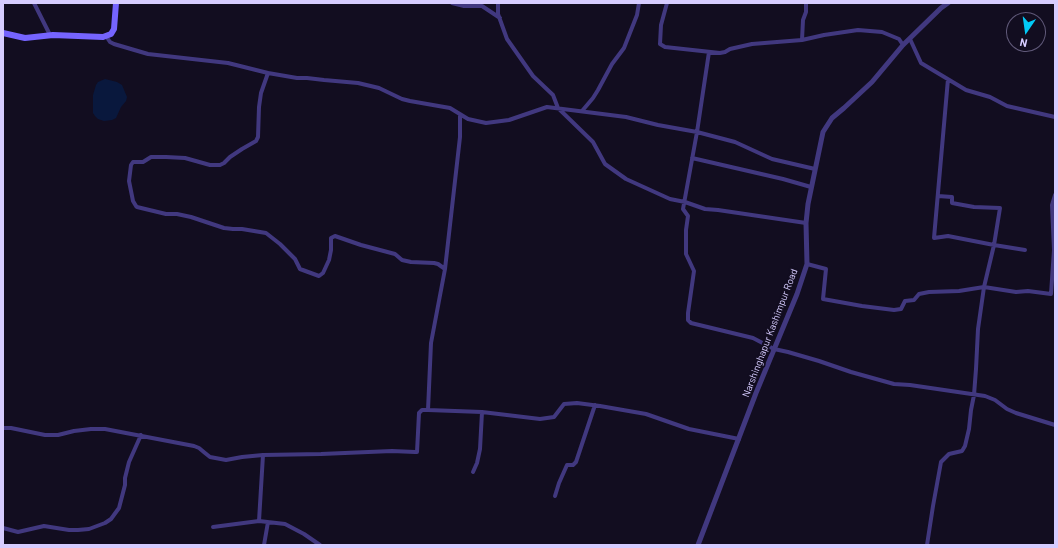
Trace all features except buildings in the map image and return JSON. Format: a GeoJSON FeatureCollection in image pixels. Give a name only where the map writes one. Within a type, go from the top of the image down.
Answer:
{"type":"FeatureCollection","features":[{"type":"Feature","properties":{"kind":"main road"},"geometry":{"type":"LineString","coordinates":[[3,33],[25,38],[51,35],[105,37],[111,34],[114,28],[116,3]]}},
{"type":"Feature","properties":{"kind":"street"},"geometry":{"type":"LineString","coordinates":[[34,3],[51,35]]}},
{"type":"Feature","properties":{"kind":"street"},"geometry":{"type":"LineString","coordinates":[[452,3],[464,6],[482,6],[500,19]]}},
{"type":"Feature","properties":{"kind":"street"},"geometry":{"type":"LineString","coordinates":[[498,3],[498,14],[507,39],[533,76],[553,95],[558,108],[593,142],[605,164],[626,179],[670,199],[685,202],[705,209],[806,224]]}},
{"type":"Feature","properties":{"kind":"street"},"geometry":{"type":"LineString","coordinates":[[582,111],[596,94],[612,64],[624,48],[639,3]]}},
{"type":"Feature","properties":{"kind":"street"},"geometry":{"type":"LineString","coordinates":[[667,3],[661,25],[660,44],[665,46],[720,53],[752,44],[802,40],[858,30],[882,32],[899,39],[903,46]]}},
{"type":"Feature","properties":{"kind":"street"},"geometry":{"type":"LineString","coordinates":[[802,40],[806,3]]}},
{"type":"Feature","properties":{"kind":"street","name":"Narshinghapur Kashimpur Road"},"geometry":{"type":"LineString","coordinates":[[698,545],[774,349],[797,294],[807,264],[806,224],[808,204],[823,132],[832,118],[872,82],[903,46],[941,8],[948,3]]}},
{"type":"Feature","properties":{"kind":"street"},"geometry":{"type":"LineString","coordinates":[[105,37],[114,44],[148,54],[228,63],[268,73],[297,78],[358,83],[379,88],[402,99],[450,108],[468,120],[486,123],[509,120],[547,107],[626,117],[658,126],[697,132],[735,142],[772,159],[815,169]]}},
{"type":"Feature","properties":{"kind":"street"},"geometry":{"type":"LineString","coordinates":[[910,39],[922,63],[966,90],[990,97],[1007,106],[1055,117]]}},
{"type":"Feature","properties":{"kind":"street"},"geometry":{"type":"LineString","coordinates":[[709,52],[697,132],[683,209],[688,216],[686,230],[686,254],[694,271],[688,320],[753,338],[774,349],[894,384],[985,396],[996,400],[1007,409],[1016,413],[1055,424]]}},
{"type":"Feature","properties":{"kind":"street"},"geometry":{"type":"LineString","coordinates":[[268,73],[261,93],[258,138],[256,141],[242,148],[224,163],[216,165],[210,165],[178,157],[151,157],[143,162],[133,162],[131,165],[129,181],[132,201],[136,206],[158,212],[191,217],[224,228],[266,233],[280,244],[295,260],[300,269],[318,276],[323,273],[329,260],[331,238],[334,236],[395,254],[402,260],[434,263],[445,269]]}},
{"type":"Feature","properties":{"kind":"street"},"geometry":{"type":"LineString","coordinates":[[948,79],[934,238],[948,236],[1025,250]]}},
{"type":"Feature","properties":{"kind":"street"},"geometry":{"type":"LineString","coordinates":[[428,410],[431,343],[445,269],[460,137],[460,115]]}},
{"type":"Feature","properties":{"kind":"street"},"geometry":{"type":"LineString","coordinates":[[692,158],[811,187]]}},
{"type":"Feature","properties":{"kind":"street"},"geometry":{"type":"LineString","coordinates":[[807,264],[826,269],[823,299],[894,310],[901,309],[904,301],[914,300],[918,294],[929,292],[959,292],[984,287],[1016,292],[1028,291],[1051,294],[1054,250],[1052,206],[1055,195]]}},
{"type":"Feature","properties":{"kind":"street"},"geometry":{"type":"LineString","coordinates":[[927,545],[932,506],[942,462],[949,454],[962,451],[965,446],[969,429],[974,395],[978,329],[984,287],[994,245],[1000,208],[974,207],[952,202],[952,197],[938,196]]}},
{"type":"Feature","properties":{"kind":"street"},"geometry":{"type":"LineString","coordinates":[[3,428],[11,428],[45,435],[58,435],[74,431],[99,428],[194,446],[210,457],[230,460],[262,455],[392,451],[418,452],[419,413],[422,410],[482,412],[540,419],[554,417],[564,404],[577,403],[646,414],[689,429],[739,440]]}},
{"type":"Feature","properties":{"kind":"street"},"geometry":{"type":"LineString","coordinates":[[555,496],[567,465],[573,465],[576,462],[595,405]]}},
{"type":"Feature","properties":{"kind":"street"},"geometry":{"type":"LineString","coordinates":[[473,472],[477,463],[480,449],[482,412]]}},
{"type":"Feature","properties":{"kind":"street"},"geometry":{"type":"LineString","coordinates":[[3,528],[18,532],[44,526],[78,530],[89,529],[111,519],[119,508],[129,462],[141,435]]}},
{"type":"Feature","properties":{"kind":"street"},"geometry":{"type":"LineString","coordinates":[[259,521],[262,455]]}},
{"type":"Feature","properties":{"kind":"street"},"geometry":{"type":"LineString","coordinates":[[213,527],[259,521],[284,524],[304,534],[320,545]]}},
{"type":"Feature","properties":{"kind":"street"},"geometry":{"type":"LineString","coordinates":[[264,545],[268,522]]}},
{"type":"Feature","properties":{"kind":"water"},"geometry":{"type":"Polygon","coordinates":[[[105,79],[122,85],[127,97],[116,118],[104,121],[98,119],[93,113],[93,95],[98,82],[105,79]]]}}]}
